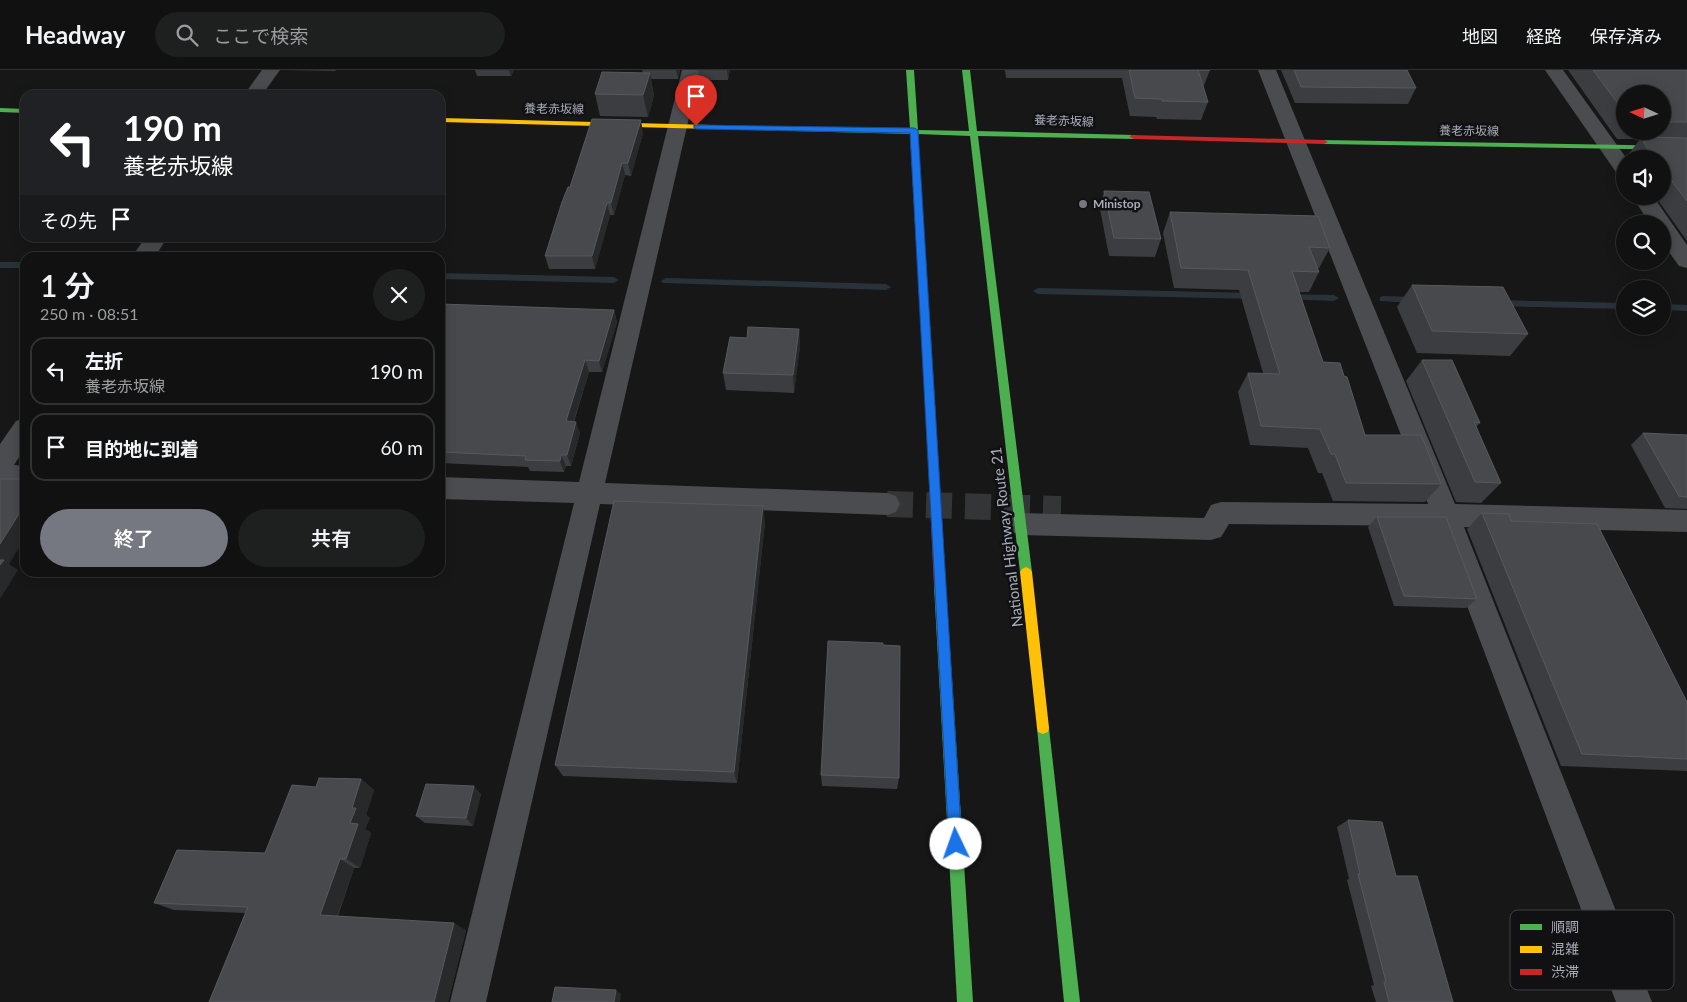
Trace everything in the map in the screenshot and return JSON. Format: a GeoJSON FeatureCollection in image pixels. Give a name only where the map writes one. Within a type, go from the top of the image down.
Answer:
{"type":"FeatureCollection","features":[{"type":"Feature","properties":{"kind":"main road"},"geometry":{"type":"LineString","coordinates":[[910,70],[965,1002]]}},
{"type":"Feature","properties":{"kind":"main road","name":"National Highway Route 21"},"geometry":{"type":"LineString","coordinates":[[966,70],[1021,524],[1072,1002]]}},
{"type":"Feature","properties":{"kind":"main road"},"geometry":{"type":"LineString","coordinates":[[0,110],[20,111]]}},
{"type":"Feature","properties":{"kind":"main road","name":"養老赤坂線"},"geometry":{"type":"LineString","coordinates":[[445,120],[914,130],[1294,141],[1687,148]]}},
{"type":"Feature","properties":{"kind":"street"},"geometry":{"type":"LineString","coordinates":[[257,90],[271,70]]}},
{"type":"Feature","properties":{"kind":"street"},"geometry":{"type":"LineString","coordinates":[[468,1002],[691,70]]}},
{"type":"Feature","properties":{"kind":"street"},"geometry":{"type":"LineString","coordinates":[[1266,70],[1446,515],[1598,910]]}},
{"type":"Feature","properties":{"kind":"street"},"geometry":{"type":"LineString","coordinates":[[1554,70],[1616,158]]}},
{"type":"Feature","properties":{"kind":"street"},"geometry":{"type":"LineString","coordinates":[[1671,238],[1687,261]]}},
{"type":"Feature","properties":{"kind":"street"},"geometry":{"type":"LineString","coordinates":[[0,464],[20,435]]}},
{"type":"Feature","properties":{"kind":"street"},"geometry":{"type":"LineString","coordinates":[[0,476],[20,476]]}},
{"type":"Feature","properties":{"kind":"street"},"geometry":{"type":"LineString","coordinates":[[445,488],[886,504]]}},
{"type":"Feature","properties":{"kind":"street"},"geometry":{"type":"LineString","coordinates":[[1061,509],[1687,521]]}},
{"type":"Feature","properties":{"kind":"street"},"geometry":{"type":"LineString","coordinates":[[1021,524],[1211,529],[1221,513]]}},
{"type":"Feature","properties":{"kind":"street"},"geometry":{"type":"LineString","coordinates":[[1629,990],[1634,1002]]}},
{"type":"Feature","properties":{"kind":"building"},"geometry":{"type":"Polygon","coordinates":[[[1129,70],[1198,70],[1208,102],[1162,101],[1162,99],[1135,98],[1129,70]]]}},
{"type":"Feature","properties":{"kind":"building"},"geometry":{"type":"Polygon","coordinates":[[[1294,70],[1407,70],[1416,88],[1301,87],[1294,70]]]}},
{"type":"Feature","properties":{"kind":"building"},"geometry":{"type":"Polygon","coordinates":[[[1593,70],[1687,70],[1687,122],[1671,122],[1671,85],[1616,85],[1616,101],[1593,70]]]}},
{"type":"Feature","properties":{"kind":"building"},"geometry":{"type":"Polygon","coordinates":[[[602,72],[650,73],[643,95],[595,94],[602,72]]]}},
{"type":"Feature","properties":{"kind":"building"},"geometry":{"type":"Polygon","coordinates":[[[592,119],[641,120],[628,163],[622,163],[611,203],[607,203],[592,256],[545,256],[562,202],[568,187],[570,187],[592,119]]]}},
{"type":"Feature","properties":{"kind":"building"},"geometry":{"type":"Polygon","coordinates":[[[1687,138],[1687,201],[1671,180],[1671,150],[1649,150],[1643,142],[1646,142],[1644,140],[1687,138]]]}},
{"type":"Feature","properties":{"kind":"building"},"geometry":{"type":"Polygon","coordinates":[[[1104,191],[1149,192],[1161,239],[1114,238],[1104,191]]]}},
{"type":"Feature","properties":{"kind":"building"},"geometry":{"type":"Polygon","coordinates":[[[1170,212],[1318,216],[1330,248],[1309,247],[1319,272],[1292,271],[1323,362],[1340,363],[1344,376],[1347,377],[1365,435],[1421,435],[1441,484],[1346,483],[1335,454],[1331,454],[1320,429],[1261,426],[1248,373],[1280,374],[1248,270],[1181,268],[1170,212]]]}},
{"type":"Feature","properties":{"kind":"building"},"geometry":{"type":"Polygon","coordinates":[[[1412,285],[1503,287],[1528,334],[1432,331],[1412,285]]]}},
{"type":"Feature","properties":{"kind":"building"},"geometry":{"type":"Polygon","coordinates":[[[445,304],[614,310],[599,361],[585,360],[566,421],[576,422],[567,455],[561,455],[560,461],[525,460],[526,456],[445,452],[445,304]]]}},
{"type":"Feature","properties":{"kind":"building"},"geometry":{"type":"Polygon","coordinates":[[[748,327],[799,329],[793,375],[723,373],[730,337],[747,338],[748,327]]]}},
{"type":"Feature","properties":{"kind":"building"},"geometry":{"type":"Polygon","coordinates":[[[1422,360],[1452,360],[1480,423],[1474,422],[1501,483],[1475,482],[1422,360]]]}},
{"type":"Feature","properties":{"kind":"building"},"geometry":{"type":"Polygon","coordinates":[[[1643,433],[1687,435],[1687,497],[1679,496],[1643,433]]]}},
{"type":"Feature","properties":{"kind":"building"},"geometry":{"type":"Polygon","coordinates":[[[0,479],[20,479],[20,512],[0,544],[0,479]]]}},
{"type":"Feature","properties":{"kind":"building"},"geometry":{"type":"Polygon","coordinates":[[[614,501],[763,506],[734,772],[555,765],[614,501]]]}},
{"type":"Feature","properties":{"kind":"building"},"geometry":{"type":"Polygon","coordinates":[[[1482,513],[1509,514],[1511,521],[1597,524],[1687,702],[1687,759],[1582,754],[1482,513]]]}},
{"type":"Feature","properties":{"kind":"building"},"geometry":{"type":"Polygon","coordinates":[[[1377,517],[1446,517],[1477,599],[1404,596],[1377,517]]]}},
{"type":"Feature","properties":{"kind":"building"},"geometry":{"type":"Polygon","coordinates":[[[828,641],[883,643],[883,645],[900,646],[899,778],[821,775],[828,641]]]}},
{"type":"Feature","properties":{"kind":"building"},"geometry":{"type":"Polygon","coordinates":[[[319,778],[361,779],[352,808],[356,808],[350,823],[358,824],[346,859],[340,859],[320,915],[454,923],[434,1002],[209,1002],[248,907],[154,903],[177,850],[265,853],[292,785],[316,787],[319,778]]]}},
{"type":"Feature","properties":{"kind":"building"},"geometry":{"type":"Polygon","coordinates":[[[426,784],[474,786],[466,818],[416,816],[426,784]]]}},
{"type":"Feature","properties":{"kind":"building"},"geometry":{"type":"Polygon","coordinates":[[[1348,820],[1382,822],[1396,876],[1417,876],[1453,1002],[1389,1002],[1384,982],[1386,982],[1358,874],[1360,874],[1348,820]]]}},
{"type":"Feature","properties":{"kind":"building"},"geometry":{"type":"Polygon","coordinates":[[[555,987],[616,990],[614,1002],[552,1002],[555,987]]]}},
{"type":"Feature","properties":{"kind":"waterway"},"geometry":{"type":"LineString","coordinates":[[0,265],[20,265]]}},
{"type":"Feature","properties":{"kind":"waterway"},"geometry":{"type":"LineString","coordinates":[[445,276],[614,280]]}},
{"type":"Feature","properties":{"kind":"waterway"},"geometry":{"type":"LineString","coordinates":[[666,281],[886,287]]}},
{"type":"Feature","properties":{"kind":"waterway"},"geometry":{"type":"LineString","coordinates":[[1038,291],[1254,296]]}},
{"type":"Feature","properties":{"kind":"waterway"},"geometry":{"type":"LineString","coordinates":[[1287,297],[1334,298]]}},
{"type":"Feature","properties":{"kind":"waterway"},"geometry":{"type":"LineString","coordinates":[[1383,299],[1416,300]]}},
{"type":"Feature","properties":{"kind":"waterway"},"geometry":{"type":"LineString","coordinates":[[1497,303],[1616,306]]}},
{"type":"Feature","properties":{"kind":"waterway"},"geometry":{"type":"LineString","coordinates":[[1671,307],[1687,308]]}},
{"type":"Feature","properties":{"kind":"tunnel"},"geometry":{"type":"LineString","coordinates":[[887,504],[1061,509]]}},
{"type":"Feature","properties":{"kind":"traffic: fast"},"geometry":{"type":"LineString","coordinates":[[910,70],[931,420]]}},
{"type":"Feature","properties":{"kind":"traffic: fast"},"geometry":{"type":"LineString","coordinates":[[966,70],[1026,572]]}},
{"type":"Feature","properties":{"kind":"traffic: fast"},"geometry":{"type":"LineString","coordinates":[[0,110],[20,111]]}},
{"type":"Feature","properties":{"kind":"traffic: fast"},"geometry":{"type":"LineString","coordinates":[[750,128],[1134,137]]}},
{"type":"Feature","properties":{"kind":"traffic: fast"},"geometry":{"type":"LineString","coordinates":[[1324,142],[1687,148]]}},
{"type":"Feature","properties":{"kind":"traffic: fast"},"geometry":{"type":"LineString","coordinates":[[940,586],[965,1002]]}},
{"type":"Feature","properties":{"kind":"traffic: fast"},"geometry":{"type":"LineString","coordinates":[[1043,728],[1072,1002]]}},
{"type":"Feature","properties":{"kind":"traffic: slow"},"geometry":{"type":"LineString","coordinates":[[445,120],[750,128]]}},
{"type":"Feature","properties":{"kind":"traffic: slow"},"geometry":{"type":"LineString","coordinates":[[1026,572],[1043,728]]}},
{"type":"Feature","properties":{"kind":"traffic: jam"},"geometry":{"type":"LineString","coordinates":[[1134,137],[1324,142]]}},
{"type":"Feature","properties":{"kind":"traffic: jam"},"geometry":{"type":"LineString","coordinates":[[931,420],[940,586]]}},
{"type":"Feature","properties":{"kind":"place","name":"Ministop"},"geometry":{"type":"Point","coordinates":[1083,204]}},
{"type":"Feature","properties":{"kind":"route"},"geometry":{"type":"LineString","coordinates":[[696,126],[914,130],[956,844]]}}]}
